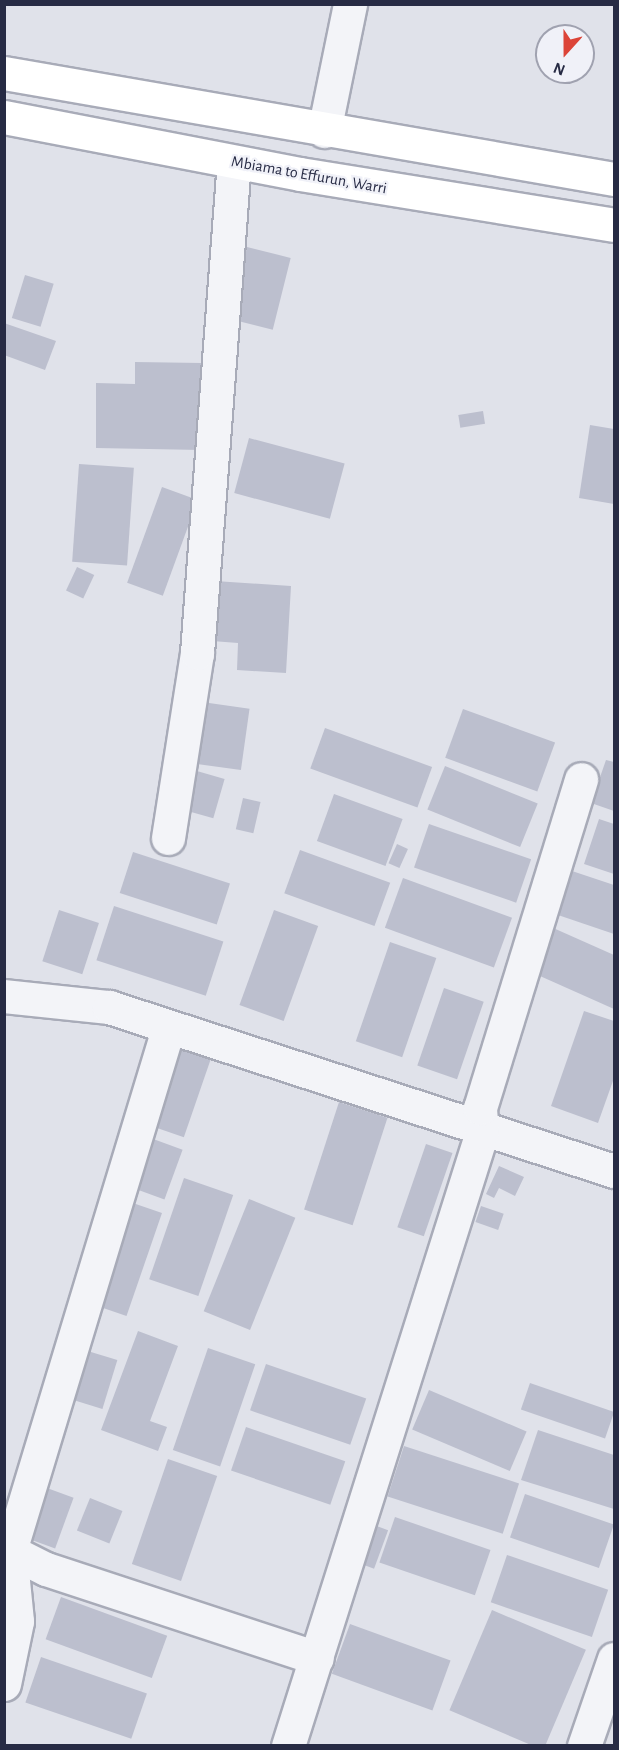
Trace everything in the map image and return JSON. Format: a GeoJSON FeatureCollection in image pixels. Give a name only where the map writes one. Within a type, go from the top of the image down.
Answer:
{"type":"FeatureCollection","features":[{"type":"Feature","properties":{"kind":"main road"},"geometry":{"type":"LineString","coordinates":[[4,72],[324,131],[615,179]]}},
{"type":"Feature","properties":{"kind":"main road","name":"Mbiama to Effurun, Warri"},"geometry":{"type":"LineString","coordinates":[[4,117],[234,162],[615,225]]}},
{"type":"Feature","properties":{"kind":"street"},"geometry":{"type":"LineString","coordinates":[[324,131],[350,4]]}},
{"type":"Feature","properties":{"kind":"street"},"geometry":{"type":"LineString","coordinates":[[168,838],[197,653],[234,162]]}},
{"type":"Feature","properties":{"kind":"street"},"geometry":{"type":"LineString","coordinates":[[288,1746],[482,1132],[480,1108],[581,780]]}},
{"type":"Feature","properties":{"kind":"street"},"geometry":{"type":"LineString","coordinates":[[4,996],[108,1007],[168,1029],[482,1132],[615,1171]]}},
{"type":"Feature","properties":{"kind":"street"},"geometry":{"type":"LineString","coordinates":[[4,1684],[17,1621],[7,1550],[168,1029]]}},
{"type":"Feature","properties":{"kind":"street"},"geometry":{"type":"LineString","coordinates":[[7,1550],[46,1569],[317,1659]]}},
{"type":"Feature","properties":{"kind":"street"},"geometry":{"type":"LineString","coordinates":[[584,1746],[615,1659]]}},
{"type":"Feature","properties":{"kind":"building"},"geometry":{"type":"Polygon","coordinates":[[[247,247],[291,258],[273,330],[229,319],[247,247]]]}},
{"type":"Feature","properties":{"kind":"building"},"geometry":{"type":"Polygon","coordinates":[[[25,275],[54,284],[41,327],[12,318],[25,275]]]}},
{"type":"Feature","properties":{"kind":"building"},"geometry":{"type":"Polygon","coordinates":[[[4,323],[56,341],[45,370],[4,355],[4,323]]]}},
{"type":"Feature","properties":{"kind":"building"},"geometry":{"type":"Polygon","coordinates":[[[135,362],[202,363],[201,450],[96,448],[96,383],[135,384],[135,362]]]}},
{"type":"Feature","properties":{"kind":"building"},"geometry":{"type":"Polygon","coordinates":[[[483,411],[485,424],[460,428],[458,415],[483,411]]]}},
{"type":"Feature","properties":{"kind":"building"},"geometry":{"type":"Polygon","coordinates":[[[590,425],[614,429],[614,504],[579,498],[590,425]]]}},
{"type":"Feature","properties":{"kind":"building"},"geometry":{"type":"Polygon","coordinates":[[[249,438],[345,464],[330,519],[234,493],[249,438]]]}},
{"type":"Feature","properties":{"kind":"building"},"geometry":{"type":"Polygon","coordinates":[[[79,464],[134,468],[127,566],[72,562],[79,464]]]}},
{"type":"Feature","properties":{"kind":"building"},"geometry":{"type":"Polygon","coordinates":[[[162,487],[198,500],[163,596],[127,583],[162,487]]]}},
{"type":"Feature","properties":{"kind":"building"},"geometry":{"type":"Polygon","coordinates":[[[77,567],[94,575],[83,599],[66,591],[77,567]]]}},
{"type":"Feature","properties":{"kind":"building"},"geometry":{"type":"Polygon","coordinates":[[[215,581],[291,586],[286,673],[237,670],[238,643],[212,641],[215,581]]]}},
{"type":"Feature","properties":{"kind":"building"},"geometry":{"type":"Polygon","coordinates":[[[202,702],[250,709],[241,770],[193,763],[202,702]]]}},
{"type":"Feature","properties":{"kind":"building"},"geometry":{"type":"Polygon","coordinates":[[[463,709],[555,743],[537,791],[445,758],[463,709]]]}},
{"type":"Feature","properties":{"kind":"building"},"geometry":{"type":"Polygon","coordinates":[[[325,728],[432,767],[417,807],[310,768],[325,728]]]}},
{"type":"Feature","properties":{"kind":"building"},"geometry":{"type":"Polygon","coordinates":[[[606,760],[614,762],[614,811],[591,803],[606,760]]]}},
{"type":"Feature","properties":{"kind":"building"},"geometry":{"type":"Polygon","coordinates":[[[445,766],[538,803],[520,847],[427,810],[445,766]]]}},
{"type":"Feature","properties":{"kind":"building"},"geometry":{"type":"Polygon","coordinates":[[[190,769],[225,779],[213,818],[179,808],[190,769]]]}},
{"type":"Feature","properties":{"kind":"building"},"geometry":{"type":"Polygon","coordinates":[[[334,794],[403,819],[385,866],[317,841],[334,794]]]}},
{"type":"Feature","properties":{"kind":"building"},"geometry":{"type":"Polygon","coordinates":[[[243,798],[261,802],[253,833],[236,829],[243,798]]]}},
{"type":"Feature","properties":{"kind":"building"},"geometry":{"type":"Polygon","coordinates":[[[599,819],[614,824],[614,874],[584,864],[599,819]]]}},
{"type":"Feature","properties":{"kind":"building"},"geometry":{"type":"Polygon","coordinates":[[[429,824],[531,859],[516,903],[414,867],[429,824]]]}},
{"type":"Feature","properties":{"kind":"building"},"geometry":{"type":"Polygon","coordinates":[[[397,844],[408,849],[399,868],[388,863],[397,844]]]}},
{"type":"Feature","properties":{"kind":"building"},"geometry":{"type":"Polygon","coordinates":[[[300,850],[390,883],[374,926],[284,893],[300,850]]]}},
{"type":"Feature","properties":{"kind":"building"},"geometry":{"type":"Polygon","coordinates":[[[133,852],[230,884],[217,924],[120,893],[133,852]]]}},
{"type":"Feature","properties":{"kind":"building"},"geometry":{"type":"Polygon","coordinates":[[[572,871],[614,885],[614,934],[558,915],[572,871]]]}},
{"type":"Feature","properties":{"kind":"building"},"geometry":{"type":"Polygon","coordinates":[[[403,878],[512,918],[494,967],[385,928],[403,878]]]}},
{"type":"Feature","properties":{"kind":"building"},"geometry":{"type":"Polygon","coordinates":[[[114,906],[223,942],[206,996],[96,960],[114,906]]]}},
{"type":"Feature","properties":{"kind":"building"},"geometry":{"type":"Polygon","coordinates":[[[59,910],[99,923],[82,974],[42,961],[59,910]]]}},
{"type":"Feature","properties":{"kind":"building"},"geometry":{"type":"Polygon","coordinates":[[[274,910],[318,926],[284,1021],[239,1005],[274,910]]]}},
{"type":"Feature","properties":{"kind":"building"},"geometry":{"type":"Polygon","coordinates":[[[551,927],[614,955],[614,1009],[531,972],[551,927]]]}},
{"type":"Feature","properties":{"kind":"building"},"geometry":{"type":"Polygon","coordinates":[[[390,942],[436,958],[402,1057],[356,1041],[390,942]]]}},
{"type":"Feature","properties":{"kind":"building"},"geometry":{"type":"Polygon","coordinates":[[[444,988],[484,1002],[457,1079],[417,1066],[444,988]]]}},
{"type":"Feature","properties":{"kind":"building"},"geometry":{"type":"Polygon","coordinates":[[[584,1011],[614,1021],[614,1078],[598,1123],[551,1106],[584,1011]]]}},
{"type":"Feature","properties":{"kind":"building"},"geometry":{"type":"Polygon","coordinates":[[[174,1046],[211,1059],[184,1137],[147,1124],[174,1046]]]}},
{"type":"Feature","properties":{"kind":"building"},"geometry":{"type":"Polygon","coordinates":[[[339,1102],[388,1118],[353,1225],[304,1209],[339,1102]]]}},
{"type":"Feature","properties":{"kind":"building"},"geometry":{"type":"Polygon","coordinates":[[[145,1136],[183,1150],[164,1199],[127,1186],[145,1136]]]}},
{"type":"Feature","properties":{"kind":"building"},"geometry":{"type":"Polygon","coordinates":[[[426,1144],[452,1153],[424,1236],[397,1227],[426,1144]]]}},
{"type":"Feature","properties":{"kind":"building"},"geometry":{"type":"Polygon","coordinates":[[[499,1166],[524,1177],[515,1196],[499,1188],[494,1198],[486,1194],[499,1166]]]}},
{"type":"Feature","properties":{"kind":"building"},"geometry":{"type":"Polygon","coordinates":[[[184,1178],[233,1195],[198,1296],[149,1279],[184,1178]]]}},
{"type":"Feature","properties":{"kind":"building"},"geometry":{"type":"Polygon","coordinates":[[[249,1199],[295,1218],[250,1330],[204,1311],[249,1199]]]}},
{"type":"Feature","properties":{"kind":"building"},"geometry":{"type":"Polygon","coordinates":[[[127,1201],[162,1213],[126,1316],[92,1304],[127,1201]]]}},
{"type":"Feature","properties":{"kind":"building"},"geometry":{"type":"Polygon","coordinates":[[[481,1206],[504,1214],[498,1230],[475,1222],[481,1206]]]}},
{"type":"Feature","properties":{"kind":"building"},"geometry":{"type":"Polygon","coordinates":[[[138,1331],[178,1346],[150,1421],[167,1427],[158,1451],[101,1430],[138,1331]]]}},
{"type":"Feature","properties":{"kind":"building"},"geometry":{"type":"Polygon","coordinates":[[[208,1348],[255,1364],[220,1466],[173,1450],[208,1348]]]}},
{"type":"Feature","properties":{"kind":"building"},"geometry":{"type":"Polygon","coordinates":[[[81,1349],[117,1360],[102,1409],[66,1398],[81,1349]]]}},
{"type":"Feature","properties":{"kind":"building"},"geometry":{"type":"Polygon","coordinates":[[[266,1364],[366,1399],[350,1445],[250,1410],[266,1364]]]}},
{"type":"Feature","properties":{"kind":"building"},"geometry":{"type":"Polygon","coordinates":[[[530,1383],[614,1412],[605,1438],[521,1409],[530,1383]]]}},
{"type":"Feature","properties":{"kind":"building"},"geometry":{"type":"Polygon","coordinates":[[[429,1390],[527,1431],[510,1471],[412,1430],[429,1390]]]}},
{"type":"Feature","properties":{"kind":"building"},"geometry":{"type":"Polygon","coordinates":[[[246,1427],[345,1461],[330,1505],[231,1470],[246,1427]]]}},
{"type":"Feature","properties":{"kind":"building"},"geometry":{"type":"Polygon","coordinates":[[[538,1430],[614,1455],[614,1509],[521,1480],[538,1430]]]}},
{"type":"Feature","properties":{"kind":"building"},"geometry":{"type":"Polygon","coordinates":[[[404,1446],[519,1483],[503,1534],[388,1496],[404,1446]]]}},
{"type":"Feature","properties":{"kind":"building"},"geometry":{"type":"Polygon","coordinates":[[[168,1459],[217,1476],[181,1581],[132,1564],[168,1459]]]}},
{"type":"Feature","properties":{"kind":"building"},"geometry":{"type":"Polygon","coordinates":[[[36,1484],[74,1498],[55,1548],[18,1535],[36,1484]]]}},
{"type":"Feature","properties":{"kind":"building"},"geometry":{"type":"Polygon","coordinates":[[[525,1494],[614,1525],[599,1568],[510,1537],[525,1494]]]}},
{"type":"Feature","properties":{"kind":"building"},"geometry":{"type":"Polygon","coordinates":[[[90,1498],[122,1511],[109,1544],[77,1530],[90,1498]]]}},
{"type":"Feature","properties":{"kind":"building"},"geometry":{"type":"Polygon","coordinates":[[[395,1517],[490,1550],[475,1595],[379,1562],[395,1517]]]}},
{"type":"Feature","properties":{"kind":"building"},"geometry":{"type":"Polygon","coordinates":[[[374,1525],[388,1530],[374,1569],[360,1564],[374,1525]]]}},
{"type":"Feature","properties":{"kind":"building"},"geometry":{"type":"Polygon","coordinates":[[[507,1555],[608,1590],[592,1637],[491,1602],[507,1555]]]}},
{"type":"Feature","properties":{"kind":"building"},"geometry":{"type":"Polygon","coordinates":[[[61,1597],[167,1636],[152,1678],[46,1639],[61,1597]]]}},
{"type":"Feature","properties":{"kind":"building"},"geometry":{"type":"Polygon","coordinates":[[[492,1610],[586,1650],[545,1746],[533,1746],[449,1710],[492,1610]]]}},
{"type":"Feature","properties":{"kind":"building"},"geometry":{"type":"Polygon","coordinates":[[[350,1624],[451,1661],[432,1710],[332,1674],[350,1624]]]}},
{"type":"Feature","properties":{"kind":"building"},"geometry":{"type":"Polygon","coordinates":[[[41,1657],[147,1693],[131,1739],[25,1702],[41,1657]]]}}]}
